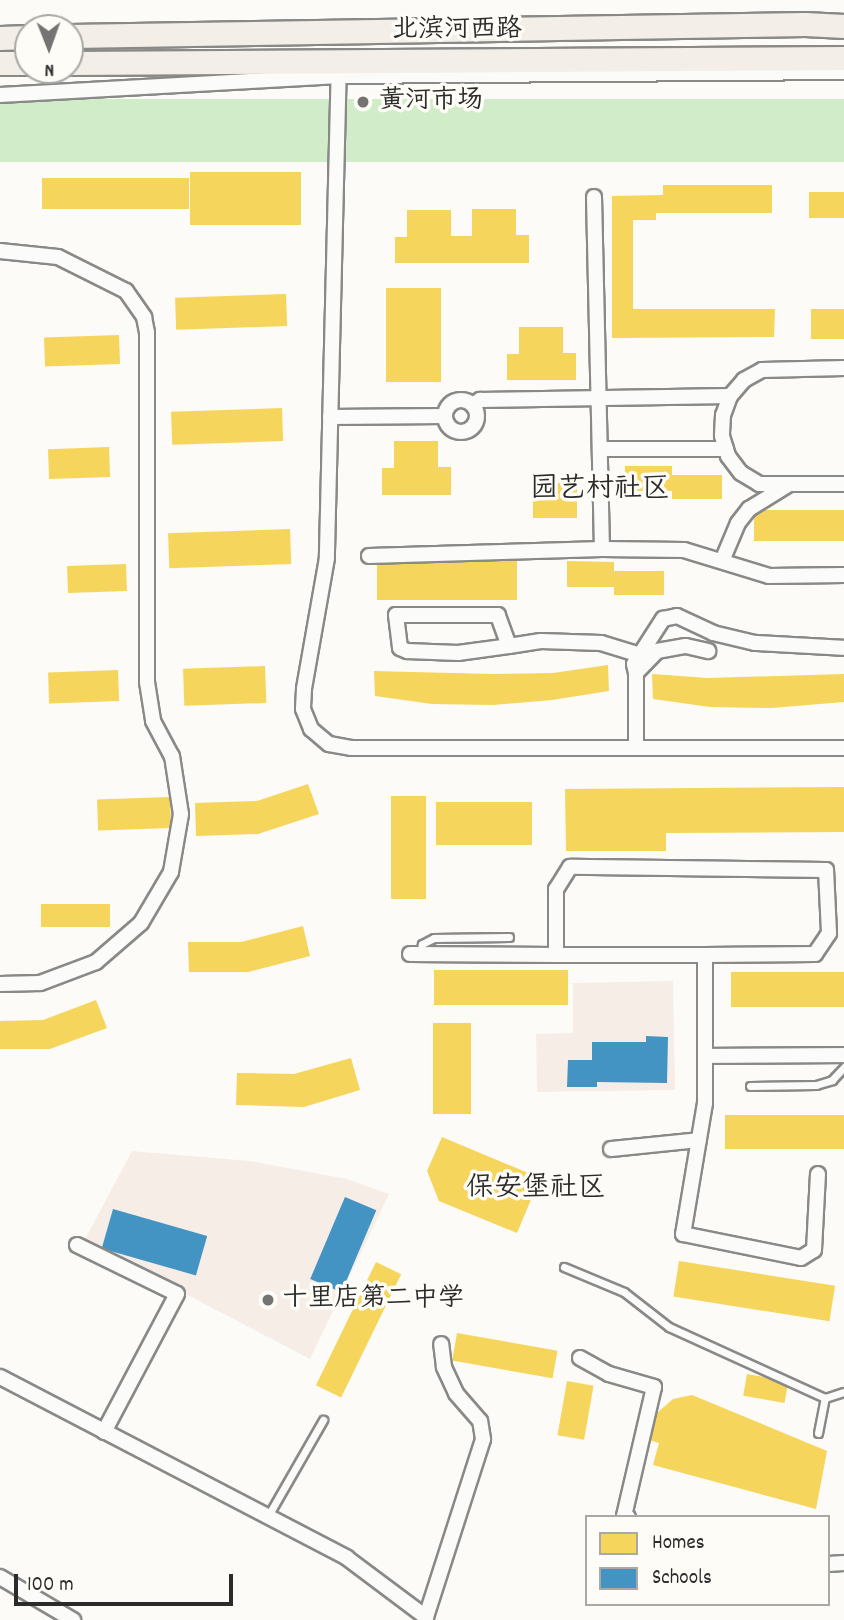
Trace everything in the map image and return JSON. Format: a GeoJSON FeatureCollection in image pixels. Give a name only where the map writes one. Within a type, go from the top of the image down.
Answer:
{"type":"FeatureCollection","features":[{"type":"Feature","properties":{"kind":"main road","name":"北滨河西路"},"geometry":{"type":"LineString","coordinates":[[84,36],[777,24],[844,26]]}},
{"type":"Feature","properties":{"kind":"main road","name":"北滨河西路"},"geometry":{"type":"LineString","coordinates":[[84,63],[339,68],[844,58]]}},
{"type":"Feature","properties":{"kind":"street"},"geometry":{"type":"LineString","coordinates":[[339,68],[326,575],[304,689],[303,709],[311,729],[329,744],[351,748],[844,748]]}},
{"type":"Feature","properties":{"kind":"street"},"geometry":{"type":"LineString","coordinates":[[0,95],[339,68],[844,72]]}},
{"type":"Feature","properties":{"kind":"street"},"geometry":{"type":"LineString","coordinates":[[594,197],[602,549]]}},
{"type":"Feature","properties":{"kind":"street"},"geometry":{"type":"LineString","coordinates":[[0,251],[58,257],[126,291],[144,317],[147,332],[147,682],[153,721],[172,756],[181,814],[171,872],[141,923],[96,962],[40,983],[0,984]]}},
{"type":"Feature","properties":{"kind":"street"},"geometry":{"type":"LineString","coordinates":[[844,368],[762,370],[744,380],[730,396],[723,415],[722,436],[726,449],[741,473],[759,484],[844,484]]}},
{"type":"Feature","properties":{"kind":"street"},"geometry":{"type":"LineString","coordinates":[[473,405],[480,400],[730,396]]}},
{"type":"Feature","properties":{"kind":"street"},"geometry":{"type":"LineString","coordinates":[[461,400],[473,405],[477,417],[466,432],[460,433],[449,427],[444,416],[449,404],[461,400]]}},
{"type":"Feature","properties":{"kind":"street"},"geometry":{"type":"LineString","coordinates":[[330,417],[444,416]]}},
{"type":"Feature","properties":{"kind":"street"},"geometry":{"type":"LineString","coordinates":[[600,449],[726,449]]}},
{"type":"Feature","properties":{"kind":"street"},"geometry":{"type":"LineString","coordinates":[[722,561],[738,523],[749,509],[789,484]]}},
{"type":"Feature","properties":{"kind":"street"},"geometry":{"type":"LineString","coordinates":[[369,556],[602,549],[684,550],[769,576],[844,575]]}},
{"type":"Feature","properties":{"kind":"street"},"geometry":{"type":"LineString","coordinates":[[509,646],[498,615],[396,615],[400,648],[407,651],[458,653],[509,646],[541,641],[601,643],[640,655]]}},
{"type":"Feature","properties":{"kind":"street"},"geometry":{"type":"LineString","coordinates":[[636,747],[634,664],[663,619],[677,616],[713,633],[755,643],[844,648]]}},
{"type":"Feature","properties":{"kind":"street"},"geometry":{"type":"LineString","coordinates":[[636,673],[657,651],[686,646],[708,651]]}},
{"type":"Feature","properties":{"kind":"street"},"geometry":{"type":"LineString","coordinates":[[415,954],[556,955],[705,956],[815,954],[829,933],[826,870],[570,867],[556,889],[556,955]]}},
{"type":"Feature","properties":{"kind":"street"},"geometry":{"type":"LineString","coordinates":[[705,956],[705,1104],[683,1234],[801,1258],[814,1250],[818,1174]]}},
{"type":"Feature","properties":{"kind":"street"},"geometry":{"type":"LineString","coordinates":[[705,1056],[844,1055]]}},
{"type":"Feature","properties":{"kind":"street"},"geometry":{"type":"LineString","coordinates":[[611,1149],[699,1140]]}},
{"type":"Feature","properties":{"kind":"street"},"geometry":{"type":"LineString","coordinates":[[76,1245],[177,1294],[104,1432]]}},
{"type":"Feature","properties":{"kind":"street"},"geometry":{"type":"LineString","coordinates":[[0,1377],[346,1558],[426,1618],[483,1439],[480,1421],[456,1393],[444,1367],[441,1344]]}},
{"type":"Feature","properties":{"kind":"street"},"geometry":{"type":"LineString","coordinates":[[580,1358],[609,1374],[654,1387],[624,1515]]}},
{"type":"Feature","properties":{"kind":"street"},"geometry":{"type":"LineString","coordinates":[[0,1577],[73,1620]]}},
{"type":"Feature","properties":{"kind":"lane"},"geometry":{"type":"LineString","coordinates":[[415,954],[422,944],[434,938],[509,937]]}},
{"type":"Feature","properties":{"kind":"lane"},"geometry":{"type":"LineString","coordinates":[[750,1086],[816,1085],[832,1080],[844,1067]]}},
{"type":"Feature","properties":{"kind":"lane"},"geometry":{"type":"LineString","coordinates":[[564,1267],[624,1292],[669,1327],[825,1398],[844,1392]]}},
{"type":"Feature","properties":{"kind":"lane"},"geometry":{"type":"LineString","coordinates":[[818,1433],[825,1398]]}},
{"type":"Feature","properties":{"kind":"lane"},"geometry":{"type":"LineString","coordinates":[[267,1517],[323,1420]]}},
{"type":"Feature","properties":{"kind":"shaded area"},"geometry":{"type":"Polygon","coordinates":[[[673,981],[675,1090],[537,1092],[536,1034],[573,1033],[573,983],[673,981]]]}},
{"type":"Feature","properties":{"kind":"shaded area","name":"十里店第二中学"},"geometry":{"type":"Polygon","coordinates":[[[132,1151],[250,1161],[347,1179],[389,1194],[310,1359],[84,1241],[132,1151]]]}},
{"type":"Feature","properties":{"kind":"green space"},"geometry":{"type":"Polygon","coordinates":[[[0,99],[844,99],[844,162],[0,162],[0,99]]]}},
{"type":"Feature","properties":{"kind":"building: Homes"},"geometry":{"type":"Polygon","coordinates":[[[190,172],[301,172],[301,225],[190,225],[190,172]]]}},
{"type":"Feature","properties":{"kind":"building: Homes"},"geometry":{"type":"Polygon","coordinates":[[[42,178],[189,178],[189,209],[42,209],[42,178]]]}},
{"type":"Feature","properties":{"kind":"building: Homes"},"geometry":{"type":"Polygon","coordinates":[[[663,185],[772,185],[772,213],[656,213],[656,220],[633,220],[633,309],[775,309],[774,337],[612,338],[612,196],[663,195],[663,185]]]}},
{"type":"Feature","properties":{"kind":"building: Homes"},"geometry":{"type":"Polygon","coordinates":[[[809,192],[844,192],[844,218],[809,218],[809,192]]]}},
{"type":"Feature","properties":{"kind":"building: Homes"},"geometry":{"type":"Polygon","coordinates":[[[472,209],[516,209],[516,235],[529,235],[529,263],[395,263],[395,237],[407,237],[407,210],[451,210],[451,236],[472,236],[472,209]]]}},
{"type":"Feature","properties":{"kind":"building: Homes"},"geometry":{"type":"Polygon","coordinates":[[[386,288],[441,288],[441,382],[386,382],[386,288]]]}},
{"type":"Feature","properties":{"kind":"building: Homes"},"geometry":{"type":"Polygon","coordinates":[[[286,294],[287,326],[176,330],[175,298],[286,294]]]}},
{"type":"Feature","properties":{"kind":"building: Homes"},"geometry":{"type":"Polygon","coordinates":[[[811,309],[844,309],[844,339],[811,339],[811,309]]]}},
{"type":"Feature","properties":{"kind":"building: Homes"},"geometry":{"type":"Polygon","coordinates":[[[519,327],[563,327],[563,353],[576,353],[576,380],[507,380],[507,354],[519,354],[519,327]]]}},
{"type":"Feature","properties":{"kind":"building: Homes"},"geometry":{"type":"Polygon","coordinates":[[[119,335],[120,364],[45,367],[44,338],[119,335]]]}},
{"type":"Feature","properties":{"kind":"building: Homes"},"geometry":{"type":"Polygon","coordinates":[[[282,408],[283,441],[172,445],[171,412],[282,408]]]}},
{"type":"Feature","properties":{"kind":"building: Homes"},"geometry":{"type":"Polygon","coordinates":[[[394,441],[438,441],[438,467],[451,467],[451,495],[382,495],[382,468],[394,468],[394,441]]]}},
{"type":"Feature","properties":{"kind":"building: Homes"},"geometry":{"type":"Polygon","coordinates":[[[109,447],[110,477],[49,479],[48,449],[109,447]]]}},
{"type":"Feature","properties":{"kind":"building: Homes"},"geometry":{"type":"Polygon","coordinates":[[[625,466],[672,466],[672,475],[722,475],[722,499],[672,499],[672,491],[625,491],[625,466]]]}},
{"type":"Feature","properties":{"kind":"building: Homes"},"geometry":{"type":"Polygon","coordinates":[[[533,483],[577,483],[577,518],[533,518],[533,483]]]}},
{"type":"Feature","properties":{"kind":"building: Homes"},"geometry":{"type":"Polygon","coordinates":[[[754,510],[844,510],[844,541],[754,541],[754,510]]]}},
{"type":"Feature","properties":{"kind":"building: Homes"},"geometry":{"type":"Polygon","coordinates":[[[290,529],[291,564],[169,568],[168,533],[290,529]]]}},
{"type":"Feature","properties":{"kind":"building: Homes"},"geometry":{"type":"Polygon","coordinates":[[[377,561],[517,561],[517,600],[377,600],[377,561]]]}},
{"type":"Feature","properties":{"kind":"building: Homes"},"geometry":{"type":"Polygon","coordinates":[[[567,561],[614,562],[614,571],[664,571],[664,595],[614,595],[614,587],[567,587],[567,561]]]}},
{"type":"Feature","properties":{"kind":"building: Homes"},"geometry":{"type":"Polygon","coordinates":[[[126,564],[127,591],[68,593],[67,566],[126,564]]]}},
{"type":"Feature","properties":{"kind":"building: Homes"},"geometry":{"type":"Polygon","coordinates":[[[608,665],[609,691],[552,700],[493,705],[432,704],[375,696],[374,671],[553,673],[608,665]]]}},
{"type":"Feature","properties":{"kind":"building: Homes"},"geometry":{"type":"Polygon","coordinates":[[[265,666],[266,703],[184,706],[183,669],[265,666]]]}},
{"type":"Feature","properties":{"kind":"building: Homes"},"geometry":{"type":"Polygon","coordinates":[[[118,670],[119,701],[49,703],[48,672],[118,670]]]}},
{"type":"Feature","properties":{"kind":"building: Homes"},"geometry":{"type":"Polygon","coordinates":[[[652,674],[708,678],[844,674],[844,702],[771,708],[710,707],[653,699],[652,674]]]}},
{"type":"Feature","properties":{"kind":"building: Homes"},"geometry":{"type":"Polygon","coordinates":[[[308,784],[319,814],[258,834],[196,836],[195,803],[257,801],[308,784]]]}},
{"type":"Feature","properties":{"kind":"building: Homes"},"geometry":{"type":"Polygon","coordinates":[[[844,787],[844,832],[666,833],[666,851],[566,851],[565,789],[844,787]]]}},
{"type":"Feature","properties":{"kind":"building: Homes"},"geometry":{"type":"Polygon","coordinates":[[[391,796],[426,796],[426,899],[391,899],[391,796]]]}},
{"type":"Feature","properties":{"kind":"building: Homes"},"geometry":{"type":"Polygon","coordinates":[[[170,797],[171,828],[98,831],[97,800],[170,797]]]}},
{"type":"Feature","properties":{"kind":"building: Homes"},"geometry":{"type":"Polygon","coordinates":[[[436,802],[532,802],[532,845],[436,845],[436,802]]]}},
{"type":"Feature","properties":{"kind":"building: Homes"},"geometry":{"type":"Polygon","coordinates":[[[41,904],[110,904],[110,927],[41,927],[41,904]]]}},
{"type":"Feature","properties":{"kind":"building: Homes"},"geometry":{"type":"Polygon","coordinates":[[[303,926],[310,956],[248,972],[189,972],[188,942],[241,942],[303,926]]]}},
{"type":"Feature","properties":{"kind":"building: Homes"},"geometry":{"type":"Polygon","coordinates":[[[434,970],[568,970],[568,1005],[434,1005],[434,970]]]}},
{"type":"Feature","properties":{"kind":"building: Homes"},"geometry":{"type":"Polygon","coordinates":[[[731,972],[844,972],[844,1007],[731,1007],[731,972]]]}},
{"type":"Feature","properties":{"kind":"building: Homes"},"geometry":{"type":"Polygon","coordinates":[[[96,1000],[107,1028],[50,1049],[0,1049],[0,1021],[43,1020],[96,1000]]]}},
{"type":"Feature","properties":{"kind":"building: Homes"},"geometry":{"type":"Polygon","coordinates":[[[433,1023],[471,1023],[471,1114],[433,1114],[433,1023]]]}},
{"type":"Feature","properties":{"kind":"building: Homes"},"geometry":{"type":"Polygon","coordinates":[[[351,1058],[360,1090],[304,1107],[236,1105],[237,1073],[294,1074],[351,1058]]]}},
{"type":"Feature","properties":{"kind":"building: Homes"},"geometry":{"type":"Polygon","coordinates":[[[725,1115],[844,1115],[844,1149],[725,1149],[725,1115]]]}},
{"type":"Feature","properties":{"kind":"building: Homes"},"geometry":{"type":"Polygon","coordinates":[[[442,1137],[540,1178],[517,1233],[439,1201],[427,1171],[442,1137]]]}},
{"type":"Feature","properties":{"kind":"building: Homes"},"geometry":{"type":"Polygon","coordinates":[[[679,1261],[835,1286],[829,1321],[673,1297],[679,1261]]]}},
{"type":"Feature","properties":{"kind":"building: Homes"},"geometry":{"type":"Polygon","coordinates":[[[376,1262],[401,1274],[341,1397],[316,1385],[376,1262]]]}},
{"type":"Feature","properties":{"kind":"building: Homes"},"geometry":{"type":"Polygon","coordinates":[[[457,1333],[557,1351],[553,1378],[452,1361],[457,1333]]]}},
{"type":"Feature","properties":{"kind":"building: Homes"},"geometry":{"type":"Polygon","coordinates":[[[747,1374],[788,1381],[785,1403],[743,1396],[747,1374]]]}},
{"type":"Feature","properties":{"kind":"building: Homes"},"geometry":{"type":"Polygon","coordinates":[[[567,1381],[594,1386],[584,1440],[557,1435],[567,1381]]]}},
{"type":"Feature","properties":{"kind":"building: Homes"},"geometry":{"type":"Polygon","coordinates":[[[692,1395],[827,1451],[816,1509],[653,1465],[659,1443],[649,1440],[657,1413],[673,1399],[692,1395]]]}},
{"type":"Feature","properties":{"kind":"building: Schools"},"geometry":{"type":"Polygon","coordinates":[[[646,1036],[668,1037],[667,1083],[597,1082],[597,1087],[567,1087],[568,1060],[592,1060],[592,1042],[646,1042],[646,1036]]]}},
{"type":"Feature","properties":{"kind":"building: Schools"},"geometry":{"type":"Polygon","coordinates":[[[345,1197],[376,1210],[342,1292],[310,1279],[345,1197]]]}},
{"type":"Feature","properties":{"kind":"building: Schools"},"geometry":{"type":"Polygon","coordinates":[[[113,1209],[207,1236],[196,1275],[102,1248],[113,1209]]]}},
{"type":"Feature","properties":{"kind":"place","name":"黄河市场"},"geometry":{"type":"Point","coordinates":[363,102]}},
{"type":"Feature","properties":{"kind":"place","name":"十里店第二中学"},"geometry":{"type":"Point","coordinates":[268,1300]}},
{"type":"Feature","properties":{"kind":"district","name":"园艺村社区"},"geometry":{"type":"Point","coordinates":[600,491]}},
{"type":"Feature","properties":{"kind":"district","name":"保安堡社区"},"geometry":{"type":"Point","coordinates":[536,1190]}}]}
